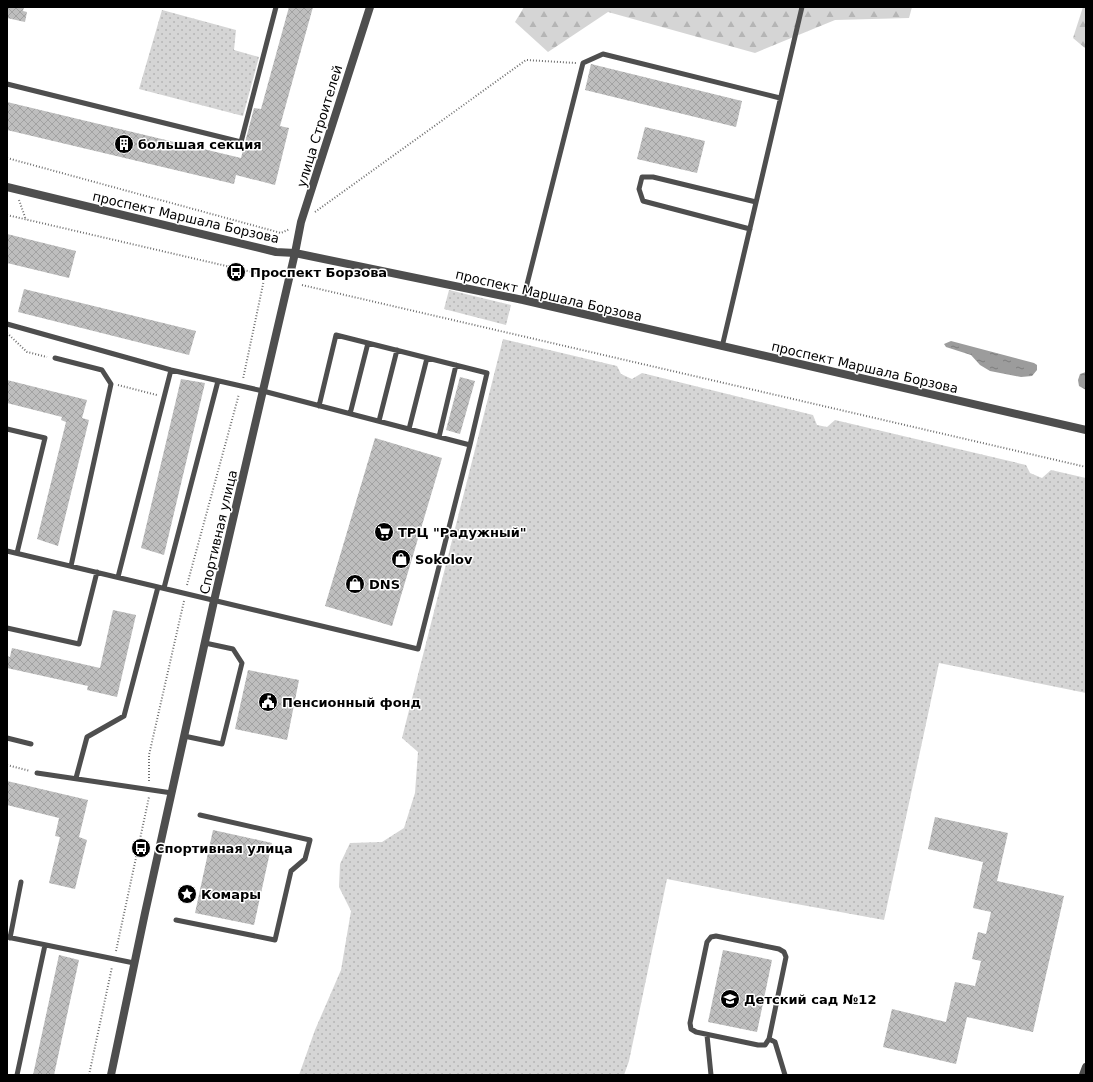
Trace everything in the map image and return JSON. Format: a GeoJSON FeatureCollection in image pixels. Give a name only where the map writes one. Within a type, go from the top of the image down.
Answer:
{"type":"FeatureCollection","features":[{"type":"Feature","properties":{"kind":"street","name":"улица Строителей"},"geometry":{"type":"LineString","coordinates":[[294,253],[301,222],[370,7]]}},
{"type":"Feature","properties":{"kind":"street","name":"проспект Маршала Борзова"},"geometry":{"type":"LineString","coordinates":[[7,187],[276,252],[294,253],[522,300],[1086,430]]}},
{"type":"Feature","properties":{"kind":"street","name":"Спортивная улица"},"geometry":{"type":"LineString","coordinates":[[110,1075],[214,600],[294,253]]}},
{"type":"Feature","properties":{"kind":"street"},"geometry":{"type":"LineString","coordinates":[[1083,1075],[1086,1067]]}},
{"type":"Feature","properties":{"kind":"lane"},"geometry":{"type":"LineString","coordinates":[[7,84],[241,142],[276,7]]}},
{"type":"Feature","properties":{"kind":"lane"},"geometry":{"type":"LineString","coordinates":[[722,347],[802,7]]}},
{"type":"Feature","properties":{"kind":"lane"},"geometry":{"type":"LineString","coordinates":[[522,300],[583,63],[603,54],[780,98]]}},
{"type":"Feature","properties":{"kind":"lane"},"geometry":{"type":"LineString","coordinates":[[750,229],[643,201],[639,189],[642,177],[653,177],[756,202]]}},
{"type":"Feature","properties":{"kind":"lane"},"geometry":{"type":"LineString","coordinates":[[7,324],[171,370],[263,391],[470,445]]}},
{"type":"Feature","properties":{"kind":"lane"},"geometry":{"type":"LineString","coordinates":[[7,550],[418,649],[487,373],[336,335],[318,406]]}},
{"type":"Feature","properties":{"kind":"lane"},"geometry":{"type":"LineString","coordinates":[[350,414],[368,343]]}},
{"type":"Feature","properties":{"kind":"lane"},"geometry":{"type":"LineString","coordinates":[[379,421],[397,350]]}},
{"type":"Feature","properties":{"kind":"lane"},"geometry":{"type":"LineString","coordinates":[[54,358],[102,370],[111,384],[71,566]]}},
{"type":"Feature","properties":{"kind":"lane"},"geometry":{"type":"LineString","coordinates":[[409,429],[427,358]]}},
{"type":"Feature","properties":{"kind":"lane"},"geometry":{"type":"LineString","coordinates":[[438,437],[456,365]]}},
{"type":"Feature","properties":{"kind":"lane"},"geometry":{"type":"LineString","coordinates":[[118,577],[171,370]]}},
{"type":"Feature","properties":{"kind":"lane"},"geometry":{"type":"LineString","coordinates":[[164,588],[218,381]]}},
{"type":"Feature","properties":{"kind":"lane"},"geometry":{"type":"LineString","coordinates":[[7,429],[45,438],[17,553]]}},
{"type":"Feature","properties":{"kind":"lane"},"geometry":{"type":"LineString","coordinates":[[7,628],[79,644],[97,572]]}},
{"type":"Feature","properties":{"kind":"lane"},"geometry":{"type":"LineString","coordinates":[[76,778],[87,737],[124,716],[158,587]]}},
{"type":"Feature","properties":{"kind":"lane"},"geometry":{"type":"LineString","coordinates":[[184,736],[222,744],[242,663],[234,649],[205,644]]}},
{"type":"Feature","properties":{"kind":"lane"},"geometry":{"type":"LineString","coordinates":[[7,738],[31,744]]}},
{"type":"Feature","properties":{"kind":"lane"},"geometry":{"type":"LineString","coordinates":[[37,773],[149,788],[172,793]]}},
{"type":"Feature","properties":{"kind":"lane"},"geometry":{"type":"LineString","coordinates":[[176,920],[275,940],[291,871],[305,859],[310,840],[200,815]]}},
{"type":"Feature","properties":{"kind":"lane"},"geometry":{"type":"LineString","coordinates":[[21,882],[8,938],[134,963]]}},
{"type":"Feature","properties":{"kind":"lane"},"geometry":{"type":"LineString","coordinates":[[716,936],[779,949],[784,952],[786,957],[769,1039],[765,1045],[758,1045],[708,1035],[691,1029],[690,1023],[707,942],[711,937],[716,936]]}},
{"type":"Feature","properties":{"kind":"lane"},"geometry":{"type":"LineString","coordinates":[[17,1075],[45,945]]}},
{"type":"Feature","properties":{"kind":"lane"},"geometry":{"type":"LineString","coordinates":[[708,1035],[711,1075]]}},
{"type":"Feature","properties":{"kind":"lane"},"geometry":{"type":"LineString","coordinates":[[769,1039],[775,1042],[785,1075]]}},
{"type":"Feature","properties":{"kind":"path"},"geometry":{"type":"LineString","coordinates":[[7,158],[281,233],[301,222],[526,60],[583,63]]}},
{"type":"Feature","properties":{"kind":"path"},"geometry":{"type":"LineString","coordinates":[[7,215],[265,275],[241,386],[186,594],[149,755],[148,801],[89,1075]]}},
{"type":"Feature","properties":{"kind":"path"},"geometry":{"type":"LineString","coordinates":[[302,285],[1086,467]]}},
{"type":"Feature","properties":{"kind":"path"},"geometry":{"type":"LineString","coordinates":[[7,333],[27,352],[54,358]]}},
{"type":"Feature","properties":{"kind":"path"},"geometry":{"type":"LineString","coordinates":[[111,384],[164,397]]}},
{"type":"Feature","properties":{"kind":"path"},"geometry":{"type":"LineString","coordinates":[[7,765],[37,773]]}},
{"type":"Feature","properties":{"kind":"green space"},"geometry":{"type":"Polygon","coordinates":[[[524,7],[912,7],[909,18],[835,20],[755,53],[608,12],[548,52],[515,22],[524,7]]]}},
{"type":"Feature","properties":{"kind":"green space"},"geometry":{"type":"Polygon","coordinates":[[[1083,7],[1086,7],[1086,49],[1073,38],[1083,7]]]}},
{"type":"Feature","properties":{"kind":"green space"},"geometry":{"type":"Polygon","coordinates":[[[162,10],[236,30],[234,50],[259,57],[243,116],[139,89],[162,10]]]}},
{"type":"Feature","properties":{"kind":"green space"},"geometry":{"type":"Polygon","coordinates":[[[449,290],[511,305],[506,325],[444,309],[449,290]]]}},
{"type":"Feature","properties":{"kind":"green space"},"geometry":{"type":"Polygon","coordinates":[[[503,339],[617,366],[621,374],[632,379],[642,373],[813,415],[817,425],[827,427],[835,420],[1026,465],[1030,473],[1042,478],[1051,470],[1086,478],[1086,693],[939,663],[884,920],[667,879],[629,1061],[624,1075],[299,1075],[315,1030],[341,970],[351,911],[339,887],[340,864],[350,843],[382,842],[404,828],[415,793],[418,752],[402,738],[503,339]]]}},
{"type":"Feature","properties":{"kind":"water"},"geometry":{"type":"Polygon","coordinates":[[[951,341],[1034,363],[1037,365],[1037,370],[1032,376],[1021,377],[990,371],[980,365],[971,355],[946,347],[944,344],[951,341]]]}},
{"type":"Feature","properties":{"kind":"water"},"geometry":{"type":"Polygon","coordinates":[[[1086,372],[1086,390],[1079,386],[1078,380],[1080,374],[1086,372]]]}},
{"type":"Feature","properties":{"kind":"building"},"geometry":{"type":"Polygon","coordinates":[[[7,7],[24,7],[23,11],[27,12],[25,22],[7,18],[7,7]]]}},
{"type":"Feature","properties":{"kind":"building"},"geometry":{"type":"Polygon","coordinates":[[[289,7],[313,7],[280,126],[289,128],[275,185],[236,175],[234,184],[7,130],[7,102],[241,158],[254,108],[261,109],[289,7]]]}},
{"type":"Feature","properties":{"kind":"building"},"geometry":{"type":"Polygon","coordinates":[[[591,64],[742,101],[736,127],[585,90],[591,64]]]}},
{"type":"Feature","properties":{"kind":"building"},"geometry":{"type":"Polygon","coordinates":[[[645,127],[705,141],[697,173],[637,159],[645,127]]]}},
{"type":"Feature","properties":{"kind":"building"},"geometry":{"type":"Polygon","coordinates":[[[7,234],[76,251],[69,278],[7,263],[7,234]]]}},
{"type":"Feature","properties":{"kind":"building"},"geometry":{"type":"Polygon","coordinates":[[[24,289],[196,331],[189,355],[18,312],[24,289]]]}},
{"type":"Feature","properties":{"kind":"building"},"geometry":{"type":"Polygon","coordinates":[[[460,377],[475,381],[460,434],[446,430],[460,377]]]}},
{"type":"Feature","properties":{"kind":"building"},"geometry":{"type":"Polygon","coordinates":[[[181,379],[205,383],[164,555],[141,548],[181,379]]]}},
{"type":"Feature","properties":{"kind":"building"},"geometry":{"type":"Polygon","coordinates":[[[7,380],[87,400],[82,418],[89,420],[58,546],[37,539],[66,422],[61,420],[62,417],[7,403],[7,380]]]}},
{"type":"Feature","properties":{"kind":"building","name":"ТРЦ \"Радужный\""},"geometry":{"type":"Polygon","coordinates":[[[375,438],[442,458],[392,626],[325,606],[375,438]]]}},
{"type":"Feature","properties":{"kind":"building"},"geometry":{"type":"Polygon","coordinates":[[[113,610],[136,615],[117,697],[87,690],[88,686],[7,668],[7,656],[10,657],[12,648],[100,668],[113,610]]]}},
{"type":"Feature","properties":{"kind":"building"},"geometry":{"type":"Polygon","coordinates":[[[248,670],[299,680],[287,740],[235,729],[248,670]]]}},
{"type":"Feature","properties":{"kind":"building"},"geometry":{"type":"Polygon","coordinates":[[[7,781],[88,800],[79,837],[87,840],[75,889],[49,883],[60,837],[55,836],[59,818],[7,805],[7,781]]]}},
{"type":"Feature","properties":{"kind":"building"},"geometry":{"type":"Polygon","coordinates":[[[935,817],[1008,833],[997,881],[1064,896],[1033,1032],[967,1017],[956,1064],[883,1047],[892,1009],[946,1022],[955,982],[975,986],[981,961],[972,959],[978,932],[986,934],[991,912],[973,908],[983,862],[928,849],[935,817]]]}},
{"type":"Feature","properties":{"kind":"building"},"geometry":{"type":"Polygon","coordinates":[[[213,830],[272,843],[254,925],[195,913],[213,830]]]}},
{"type":"Feature","properties":{"kind":"building"},"geometry":{"type":"Polygon","coordinates":[[[723,950],[772,960],[757,1032],[708,1022],[723,950]]]}},
{"type":"Feature","properties":{"kind":"building"},"geometry":{"type":"Polygon","coordinates":[[[59,955],[79,960],[54,1075],[33,1075],[59,955]]]}},
{"type":"Feature","properties":{"kind":"place","name":"большая секция"},"geometry":{"type":"Point","coordinates":[124,144]}},
{"type":"Feature","properties":{"kind":"place","name":"Проспект Борзова"},"geometry":{"type":"Point","coordinates":[236,272]}},
{"type":"Feature","properties":{"kind":"place","name":"ТРЦ \"Радужный\""},"geometry":{"type":"Point","coordinates":[384,532]}},
{"type":"Feature","properties":{"kind":"place","name":"Sokolov"},"geometry":{"type":"Point","coordinates":[401,559]}},
{"type":"Feature","properties":{"kind":"place","name":"DNS"},"geometry":{"type":"Point","coordinates":[355,584]}},
{"type":"Feature","properties":{"kind":"place","name":"Пенсионный фонд"},"geometry":{"type":"Point","coordinates":[268,702]}},
{"type":"Feature","properties":{"kind":"place","name":"Спортивная улица"},"geometry":{"type":"Point","coordinates":[141,848]}},
{"type":"Feature","properties":{"kind":"place","name":"Комары"},"geometry":{"type":"Point","coordinates":[187,894]}},
{"type":"Feature","properties":{"kind":"place","name":"Детский сад №12"},"geometry":{"type":"Point","coordinates":[730,999]}}]}
